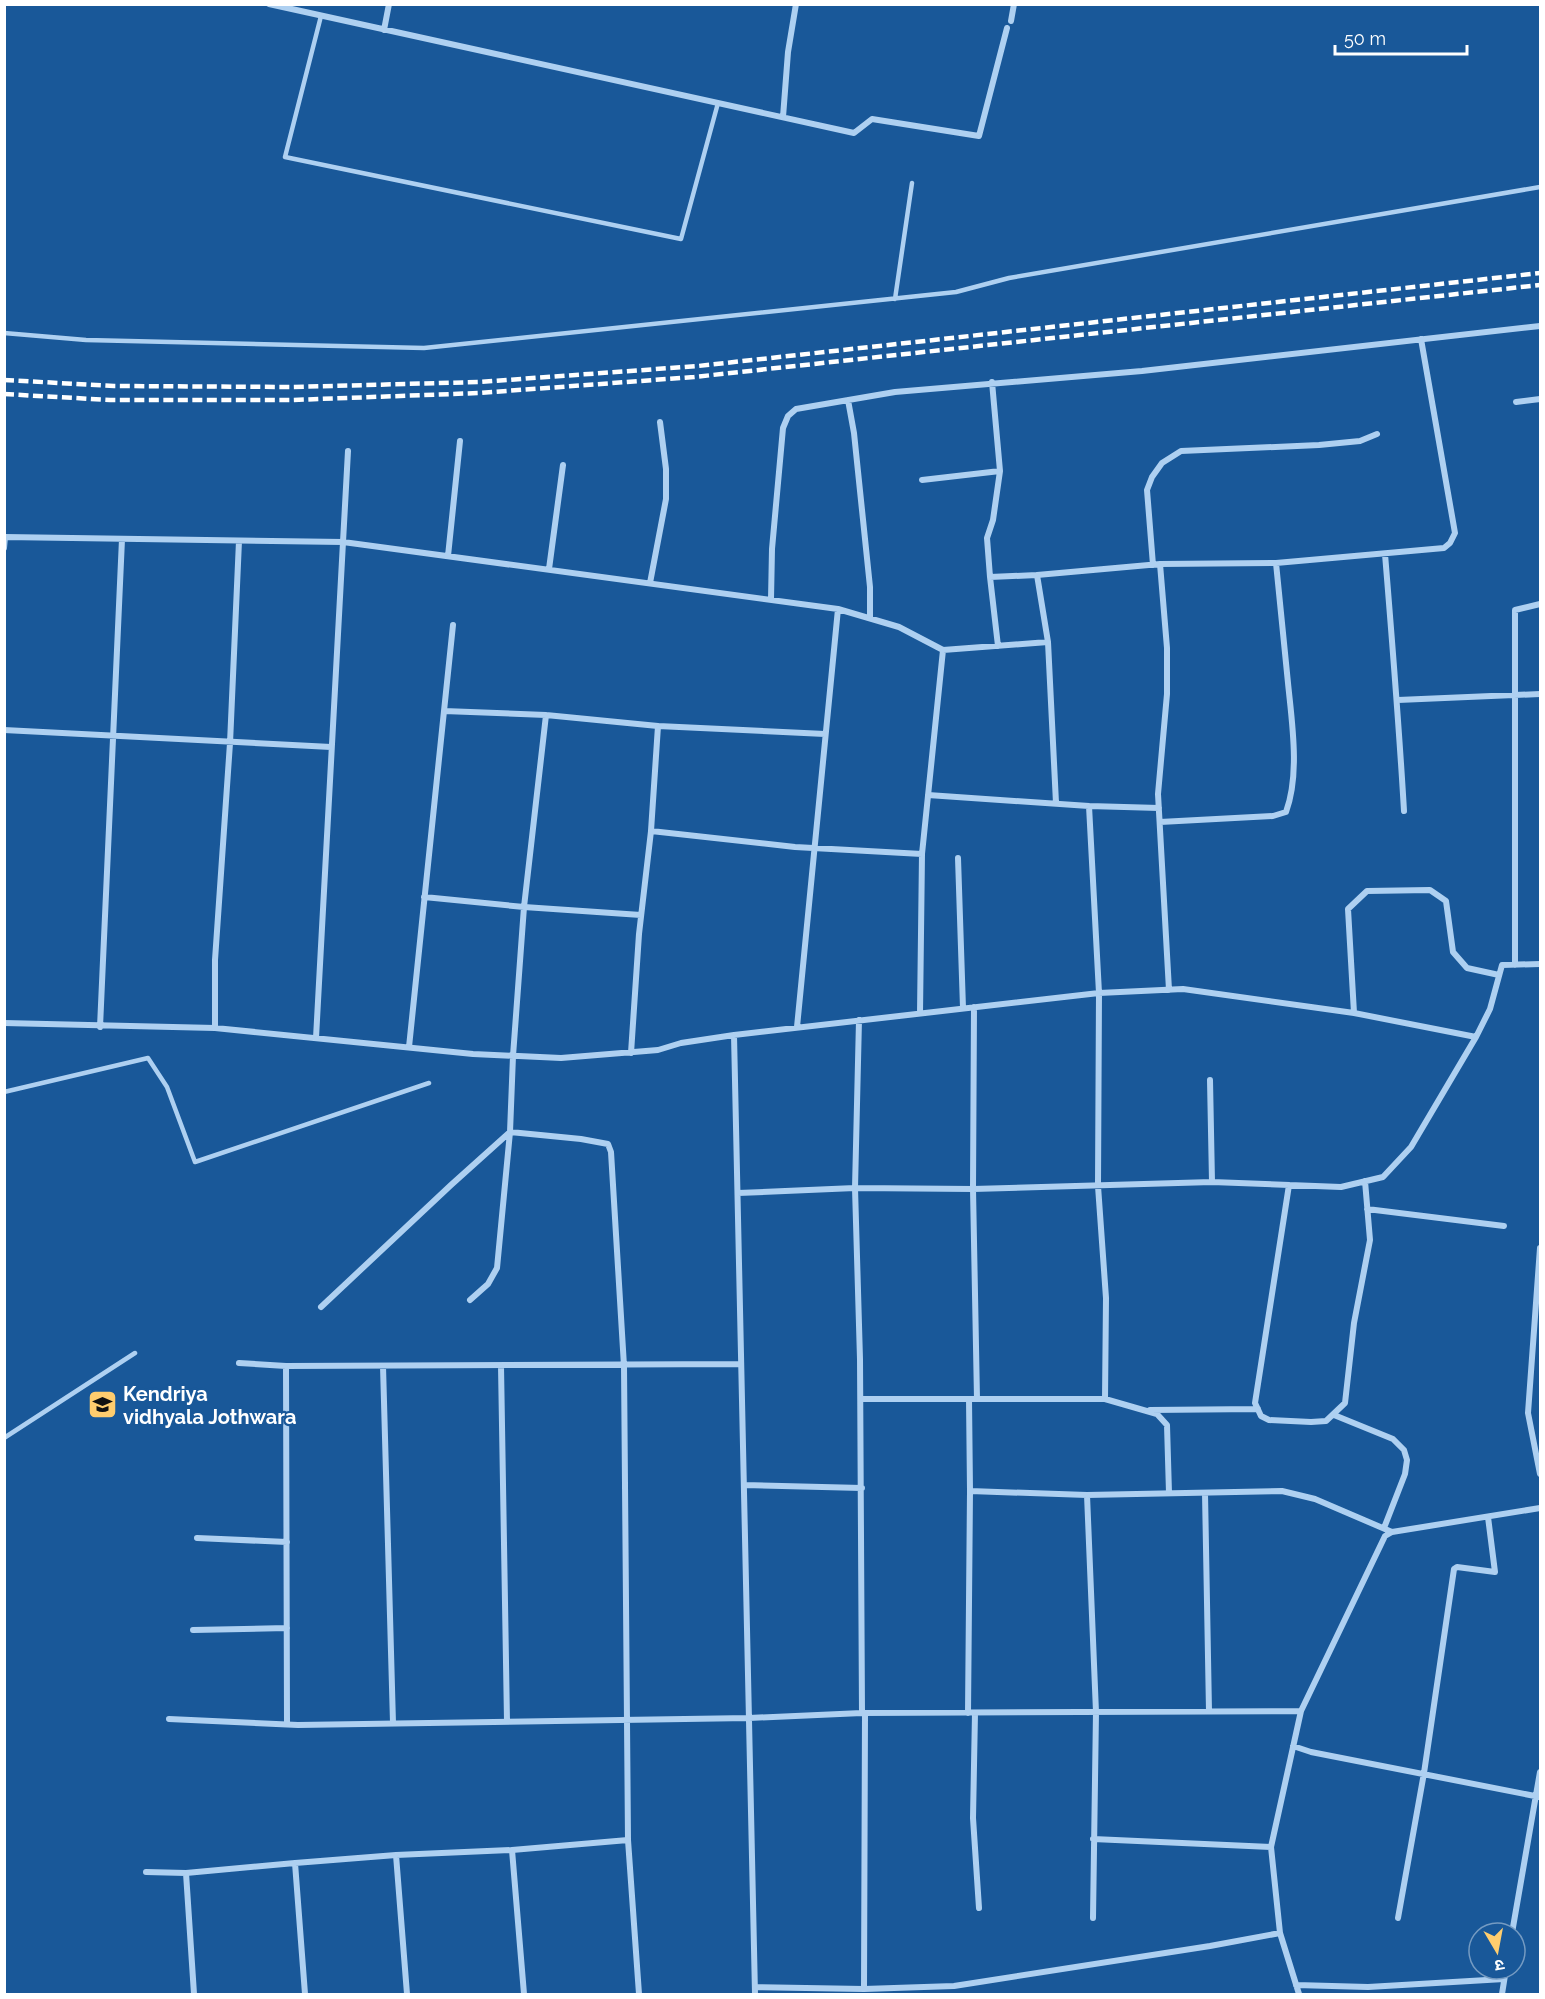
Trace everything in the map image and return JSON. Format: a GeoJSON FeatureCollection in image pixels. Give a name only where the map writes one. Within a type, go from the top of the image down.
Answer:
{"type":"FeatureCollection","features":[{"type":"Feature","properties":{"kind":"street"},"geometry":{"type":"LineString","coordinates":[[269,4],[854,133],[872,119],[980,136],[1007,28]]}},
{"type":"Feature","properties":{"kind":"street"},"geometry":{"type":"LineString","coordinates":[[384,30],[389,4]]}},
{"type":"Feature","properties":{"kind":"street"},"geometry":{"type":"LineString","coordinates":[[783,117],[788,52],[796,4]]}},
{"type":"Feature","properties":{"kind":"street"},"geometry":{"type":"LineString","coordinates":[[1011,21],[1014,4]]}},
{"type":"Feature","properties":{"kind":"street"},"geometry":{"type":"LineString","coordinates":[[771,599],[772,549],[783,428],[788,416],[796,410],[895,392],[1142,370],[1540,326]]}},
{"type":"Feature","properties":{"kind":"street"},"geometry":{"type":"LineString","coordinates":[[990,577],[1156,564],[1276,563],[1444,548],[1450,543],[1455,533],[1421,339]]}},
{"type":"Feature","properties":{"kind":"street"},"geometry":{"type":"LineString","coordinates":[[992,382],[1000,471],[993,520],[987,538],[998,646]]}},
{"type":"Feature","properties":{"kind":"street"},"geometry":{"type":"LineString","coordinates":[[1516,402],[1540,399]]}},
{"type":"Feature","properties":{"kind":"street"},"geometry":{"type":"LineString","coordinates":[[848,400],[854,433],[870,587],[870,618]]}},
{"type":"Feature","properties":{"kind":"street"},"geometry":{"type":"LineString","coordinates":[[650,583],[666,499],[666,469],[660,422]]}},
{"type":"Feature","properties":{"kind":"street"},"geometry":{"type":"LineString","coordinates":[[1170,990],[1158,794],[1167,694],[1167,648],[1147,490],[1152,477],[1162,464],[1181,451],[1319,445],[1360,441],[1377,434]]}},
{"type":"Feature","properties":{"kind":"street"},"geometry":{"type":"LineString","coordinates":[[448,556],[460,441]]}},
{"type":"Feature","properties":{"kind":"street"},"geometry":{"type":"LineString","coordinates":[[316,1038],[348,451]]}},
{"type":"Feature","properties":{"kind":"street"},"geometry":{"type":"LineString","coordinates":[[549,569],[563,465]]}},
{"type":"Feature","properties":{"kind":"street"},"geometry":{"type":"LineString","coordinates":[[922,480],[1000,471]]}},
{"type":"Feature","properties":{"kind":"street"},"geometry":{"type":"LineString","coordinates":[[4,548],[5,537],[343,542],[838,609],[899,627],[943,650],[1048,642]]}},
{"type":"Feature","properties":{"kind":"street"},"geometry":{"type":"LineString","coordinates":[[100,1027],[122,539]]}},
{"type":"Feature","properties":{"kind":"street"},"geometry":{"type":"LineString","coordinates":[[215,1028],[215,960],[231,743],[239,541]]}},
{"type":"Feature","properties":{"kind":"street"},"geometry":{"type":"LineString","coordinates":[[1385,554],[1398,700],[1404,811]]}},
{"type":"Feature","properties":{"kind":"street"},"geometry":{"type":"LineString","coordinates":[[1160,822],[1273,816],[1286,812],[1292,797],[1292,732],[1276,563]]}},
{"type":"Feature","properties":{"kind":"street"},"geometry":{"type":"LineString","coordinates":[[1036,575],[1048,642],[1056,803]]}},
{"type":"Feature","properties":{"kind":"street"},"geometry":{"type":"LineString","coordinates":[[1515,965],[1515,610],[1540,604]]}},
{"type":"Feature","properties":{"kind":"street"},"geometry":{"type":"LineString","coordinates":[[797,1028],[838,609]]}},
{"type":"Feature","properties":{"kind":"street"},"geometry":{"type":"LineString","coordinates":[[408,1047],[453,625]]}},
{"type":"Feature","properties":{"kind":"street"},"geometry":{"type":"LineString","coordinates":[[920,1013],[922,854],[943,650]]}},
{"type":"Feature","properties":{"kind":"street"},"geometry":{"type":"LineString","coordinates":[[1398,700],[1540,694]]}},
{"type":"Feature","properties":{"kind":"street"},"geometry":{"type":"LineString","coordinates":[[444,711],[546,715],[658,726],[825,734]]}},
{"type":"Feature","properties":{"kind":"street"},"geometry":{"type":"LineString","coordinates":[[470,1300],[488,1284],[497,1268],[510,1132],[524,907],[546,715]]}},
{"type":"Feature","properties":{"kind":"street"},"geometry":{"type":"LineString","coordinates":[[631,1053],[658,726]]}},
{"type":"Feature","properties":{"kind":"street"},"geometry":{"type":"LineString","coordinates":[[4,730],[331,747]]}},
{"type":"Feature","properties":{"kind":"street"},"geometry":{"type":"LineString","coordinates":[[928,795],[1089,806],[1159,808]]}},
{"type":"Feature","properties":{"kind":"street"},"geometry":{"type":"LineString","coordinates":[[1089,806],[1099,993],[1098,1186],[1106,1298],[1105,1399]]}},
{"type":"Feature","properties":{"kind":"street"},"geometry":{"type":"LineString","coordinates":[[651,831],[815,848],[922,854]]}},
{"type":"Feature","properties":{"kind":"street"},"geometry":{"type":"LineString","coordinates":[[958,858],[963,1008]]}},
{"type":"Feature","properties":{"kind":"street"},"geometry":{"type":"LineString","coordinates":[[1354,1013],[1348,909],[1367,891],[1430,890],[1438,893],[1446,901],[1453,952],[1467,968],[1499,975]]}},
{"type":"Feature","properties":{"kind":"street"},"geometry":{"type":"LineString","coordinates":[[424,897],[641,915]]}},
{"type":"Feature","properties":{"kind":"street"},"geometry":{"type":"LineString","coordinates":[[738,1193],[855,1188],[973,1189],[1212,1182],[1341,1187],[1383,1177],[1411,1147],[1476,1037],[1490,1009],[1502,965],[1540,963]]}},
{"type":"Feature","properties":{"kind":"street"},"geometry":{"type":"LineString","coordinates":[[4,1023],[215,1028],[473,1054],[561,1058],[658,1050],[681,1043],[734,1035],[963,1008],[1099,993],[1183,989],[1354,1013],[1476,1037]]}},
{"type":"Feature","properties":{"kind":"street"},"geometry":{"type":"LineString","coordinates":[[974,1007],[973,1399],[970,1491],[973,1818],[979,1908]]}},
{"type":"Feature","properties":{"kind":"street"},"geometry":{"type":"LineString","coordinates":[[859,1020],[855,1188],[861,1399],[864,1989]]}},
{"type":"Feature","properties":{"kind":"street"},"geometry":{"type":"LineString","coordinates":[[734,1035],[755,1991],[954,1986],[1280,1933]]}},
{"type":"Feature","properties":{"kind":"street"},"geometry":{"type":"LineString","coordinates":[[1210,1080],[1212,1182]]}},
{"type":"Feature","properties":{"kind":"street"},"geometry":{"type":"LineString","coordinates":[[321,1307],[510,1132],[608,1144],[611,1152],[624,1366],[628,1840],[639,1995]]}},
{"type":"Feature","properties":{"kind":"street"},"geometry":{"type":"LineString","coordinates":[[1289,1185],[1255,1403],[1261,1416],[1269,1420],[1311,1422],[1326,1421],[1345,1403],[1354,1323],[1370,1240],[1365,1181]]}},
{"type":"Feature","properties":{"kind":"street"},"geometry":{"type":"LineString","coordinates":[[1367,1209],[1504,1226]]}},
{"type":"Feature","properties":{"kind":"street"},"geometry":{"type":"LineString","coordinates":[[1540,1248],[1528,1413],[1540,1474]]}},
{"type":"Feature","properties":{"kind":"street"},"geometry":{"type":"LineString","coordinates":[[239,1363],[286,1366],[741,1364]]}},
{"type":"Feature","properties":{"kind":"street"},"geometry":{"type":"LineString","coordinates":[[286,1366],[287,1724]]}},
{"type":"Feature","properties":{"kind":"street"},"geometry":{"type":"LineString","coordinates":[[383,1366],[393,1723]]}},
{"type":"Feature","properties":{"kind":"street"},"geometry":{"type":"LineString","coordinates":[[501,1366],[507,1721]]}},
{"type":"Feature","properties":{"kind":"street"},"geometry":{"type":"LineString","coordinates":[[861,1399],[1105,1399],[1145,1410],[1157,1414],[1167,1425],[1169,1493]]}},
{"type":"Feature","properties":{"kind":"street"},"geometry":{"type":"LineString","coordinates":[[1145,1410],[1258,1409]]}},
{"type":"Feature","properties":{"kind":"street"},"geometry":{"type":"LineString","coordinates":[[1334,1415],[1393,1439],[1404,1450],[1407,1460],[1405,1474],[1384,1528]]}},
{"type":"Feature","properties":{"kind":"street"},"geometry":{"type":"LineString","coordinates":[[744,1485],[862,1488]]}},
{"type":"Feature","properties":{"kind":"street"},"geometry":{"type":"LineString","coordinates":[[970,1491],[1087,1495],[1282,1491],[1315,1499],[1392,1532]]}},
{"type":"Feature","properties":{"kind":"street"},"geometry":{"type":"LineString","coordinates":[[1205,1492],[1209,1711]]}},
{"type":"Feature","properties":{"kind":"street"},"geometry":{"type":"LineString","coordinates":[[1087,1495],[1096,1712],[1093,1918]]}},
{"type":"Feature","properties":{"kind":"street"},"geometry":{"type":"LineString","coordinates":[[1299,1995],[1280,1933],[1272,1847],[1301,1711],[1385,1536],[1392,1532],[1540,1509]]}},
{"type":"Feature","properties":{"kind":"street"},"geometry":{"type":"LineString","coordinates":[[1398,1918],[1424,1773],[1454,1569],[1457,1567],[1494,1572],[1488,1517]]}},
{"type":"Feature","properties":{"kind":"street"},"geometry":{"type":"LineString","coordinates":[[197,1538],[287,1542]]}},
{"type":"Feature","properties":{"kind":"street"},"geometry":{"type":"LineString","coordinates":[[193,1629],[287,1628]]}},
{"type":"Feature","properties":{"kind":"street"},"geometry":{"type":"LineString","coordinates":[[168,1719],[287,1724],[749,1718],[864,1713],[1301,1711]]}},
{"type":"Feature","properties":{"kind":"street"},"geometry":{"type":"LineString","coordinates":[[1293,1746],[1311,1752],[1538,1796]]}},
{"type":"Feature","properties":{"kind":"street"},"geometry":{"type":"LineString","coordinates":[[1514,1921],[1538,1796],[1540,1772]]}},
{"type":"Feature","properties":{"kind":"street"},"geometry":{"type":"LineString","coordinates":[[1093,1839],[1272,1847]]}},
{"type":"Feature","properties":{"kind":"street"},"geometry":{"type":"LineString","coordinates":[[146,1872],[186,1873],[396,1855],[512,1850],[628,1840]]}},
{"type":"Feature","properties":{"kind":"street"},"geometry":{"type":"LineString","coordinates":[[512,1850],[524,1995]]}},
{"type":"Feature","properties":{"kind":"street"},"geometry":{"type":"LineString","coordinates":[[396,1855],[407,1995]]}},
{"type":"Feature","properties":{"kind":"street"},"geometry":{"type":"LineString","coordinates":[[295,1863],[305,1995]]}},
{"type":"Feature","properties":{"kind":"street"},"geometry":{"type":"LineString","coordinates":[[186,1873],[194,1995]]}},
{"type":"Feature","properties":{"kind":"street"},"geometry":{"type":"LineString","coordinates":[[1296,1985],[1368,1987],[1470,1981]]}},
{"type":"Feature","properties":{"kind":"street"},"geometry":{"type":"LineString","coordinates":[[1368,1987],[1371,1995]]}},
{"type":"Feature","properties":{"kind":"lane"},"geometry":{"type":"LineString","coordinates":[[321,16],[285,157],[681,239],[718,103]]}},
{"type":"Feature","properties":{"kind":"lane"},"geometry":{"type":"LineString","coordinates":[[895,299],[912,183]]}},
{"type":"Feature","properties":{"kind":"lane"},"geometry":{"type":"LineString","coordinates":[[4,333],[86,340],[424,348],[956,292],[1009,278],[1540,187]]}},
{"type":"Feature","properties":{"kind":"lane"},"geometry":{"type":"LineString","coordinates":[[4,1092],[148,1058],[167,1087],[195,1162],[429,1083]]}},
{"type":"Feature","properties":{"kind":"lane"},"geometry":{"type":"LineString","coordinates":[[4,1438],[135,1353]]}},
{"type":"Feature","properties":{"kind":"railway"},"geometry":{"type":"LineString","coordinates":[[4,380],[114,386],[293,387],[479,382],[698,366],[1540,273]]}},
{"type":"Feature","properties":{"kind":"railway"},"geometry":{"type":"LineString","coordinates":[[4,394],[110,400],[292,400],[479,393],[694,377],[1540,285]]}},
{"type":"Feature","properties":{"kind":"place","name":"Kendriya vidhyala Jothwara"},"geometry":{"type":"Point","coordinates":[102,1405]}}]}
